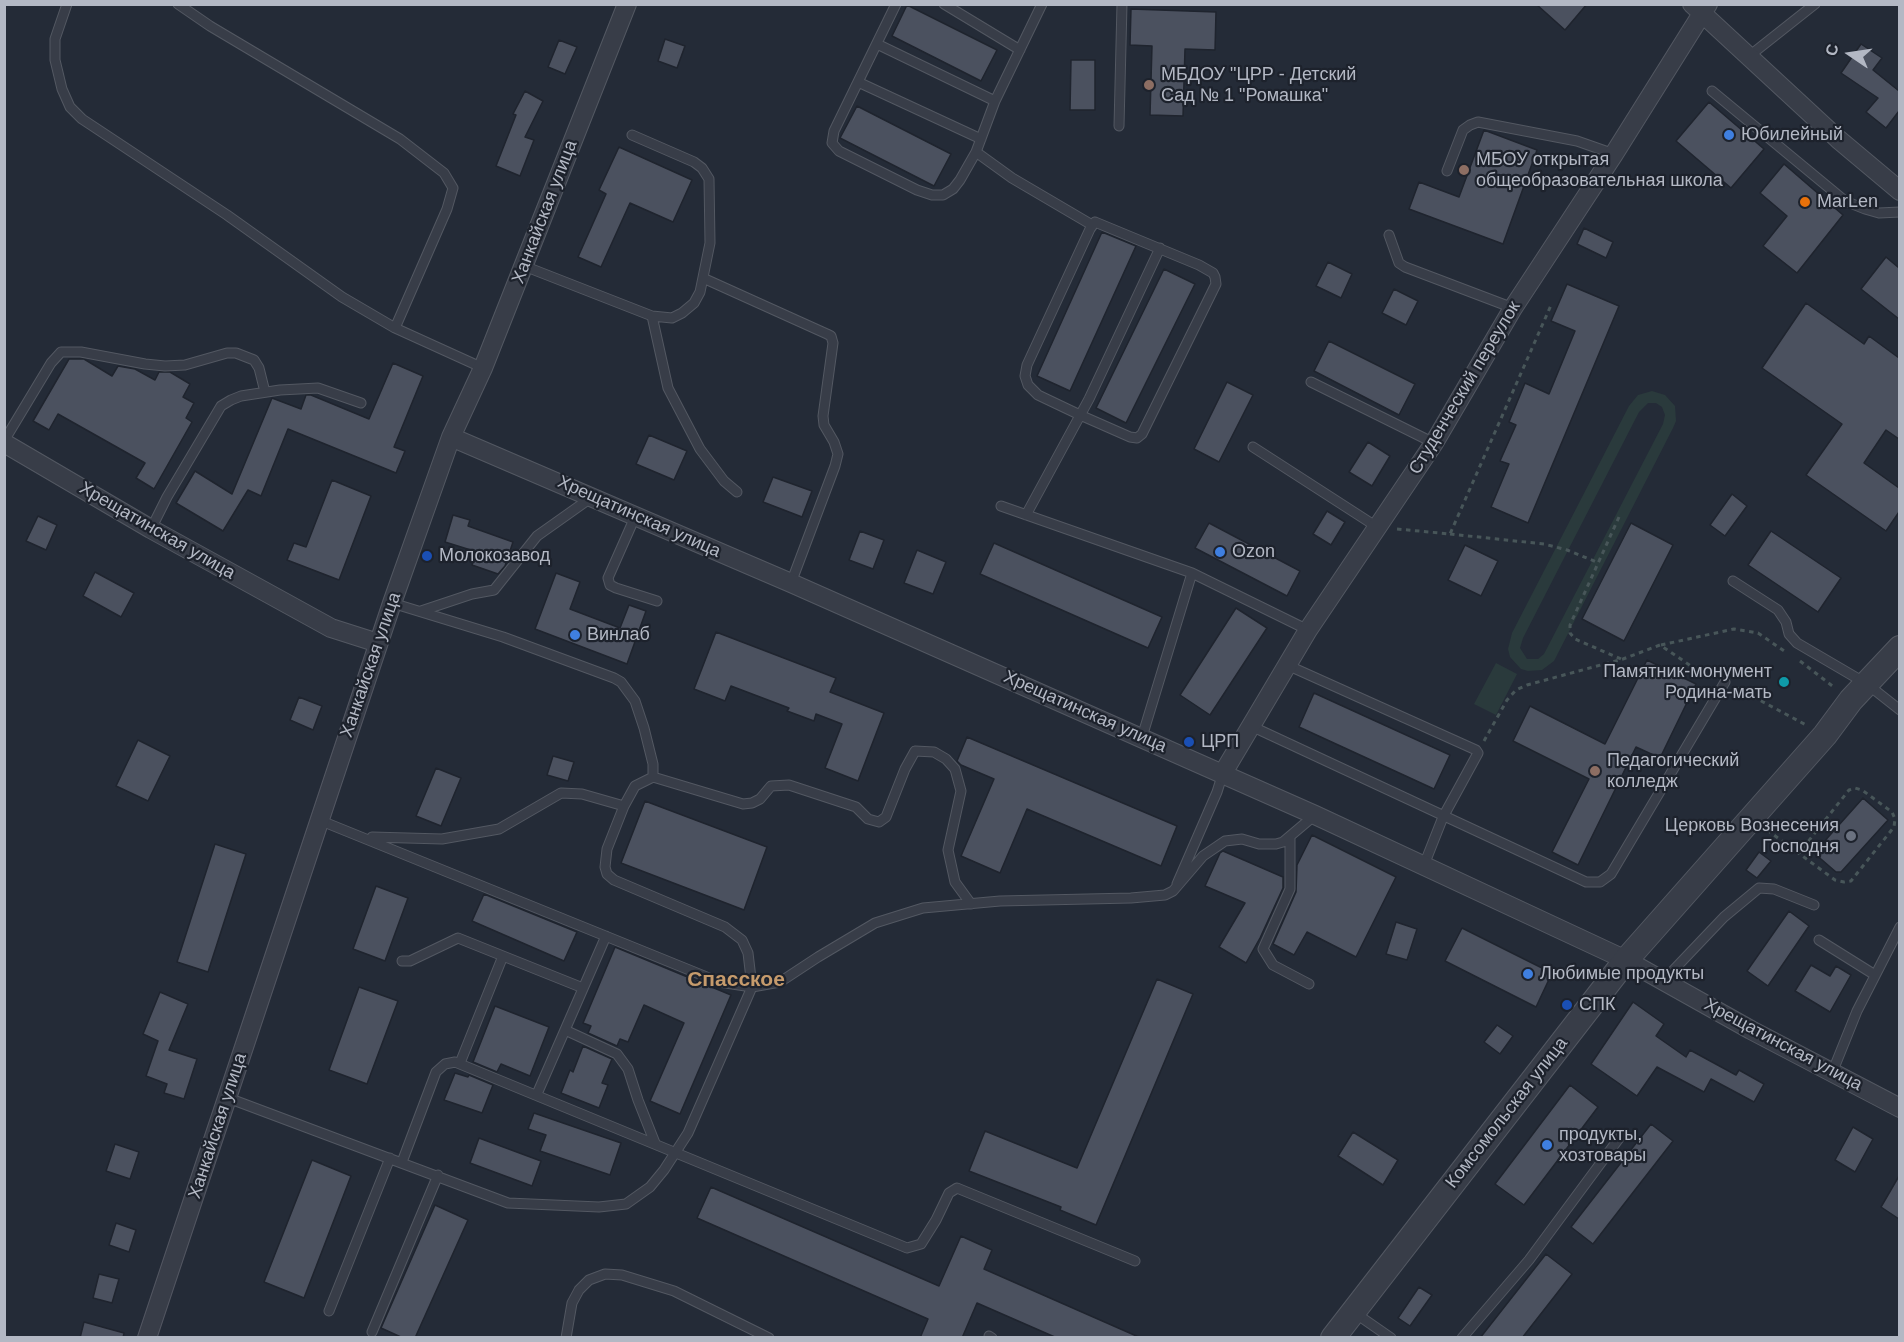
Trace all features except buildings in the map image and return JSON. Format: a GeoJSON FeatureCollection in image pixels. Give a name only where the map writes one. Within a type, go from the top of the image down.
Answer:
{"type":"FeatureCollection","features":[{"type":"Feature","properties":{"kind":"street","name":"Ханкайская улица"},"geometry":{"type":"LineString","coordinates":[[147,1338],[378,643],[451,437],[483,368],[627,4]]}},
{"type":"Feature","properties":{"kind":"street"},"geometry":{"type":"LineString","coordinates":[[1702,7],[1748,57],[1899,191]]}},
{"type":"Feature","properties":{"kind":"street","name":"Студенческий переулок"},"geometry":{"type":"LineString","coordinates":[[1223,772],[1308,630],[1434,443],[1513,308],[1614,153],[1702,7]]}},
{"type":"Feature","properties":{"kind":"street","name":"Хрещатинская улица"},"geometry":{"type":"LineString","coordinates":[[451,437],[592,496],[635,517],[1223,772],[1424,865],[1626,960],[1899,1108]]}},
{"type":"Feature","properties":{"kind":"street","name":"Хрещатинская улица"},"geometry":{"type":"LineString","coordinates":[[4,442],[151,529],[331,628],[378,643]]}},
{"type":"Feature","properties":{"kind":"street","name":"Комсомольская улица"},"geometry":{"type":"LineString","coordinates":[[1333,1338],[1626,960],[1899,648]]}},
{"type":"Feature","properties":{"kind":"lane"},"geometry":{"type":"LineString","coordinates":[[67,4],[55,39],[55,60],[62,89],[70,106],[82,119],[227,215],[342,297],[395,328],[483,368]]}},
{"type":"Feature","properties":{"kind":"lane"},"geometry":{"type":"LineString","coordinates":[[178,4],[210,26],[400,139],[444,173],[453,188],[447,209],[395,328]]}},
{"type":"Feature","properties":{"kind":"lane"},"geometry":{"type":"LineString","coordinates":[[896,4],[834,131],[832,143],[839,151],[917,190],[932,195],[943,195],[953,189],[960,180],[976,152],[996,101],[1042,4]]}},
{"type":"Feature","properties":{"kind":"lane"},"geometry":{"type":"LineString","coordinates":[[944,4],[1020,50]]}},
{"type":"Feature","properties":{"kind":"lane"},"geometry":{"type":"LineString","coordinates":[[1119,126],[1122,4]]}},
{"type":"Feature","properties":{"kind":"lane"},"geometry":{"type":"LineString","coordinates":[[1748,57],[1815,4]]}},
{"type":"Feature","properties":{"kind":"lane"},"geometry":{"type":"LineString","coordinates":[[877,44],[996,101]]}},
{"type":"Feature","properties":{"kind":"lane"},"geometry":{"type":"LineString","coordinates":[[858,82],[981,140]]}},
{"type":"Feature","properties":{"kind":"lane"},"geometry":{"type":"LineString","coordinates":[[1712,91],[1845,201],[1879,213],[1899,212]]}},
{"type":"Feature","properties":{"kind":"lane"},"geometry":{"type":"LineString","coordinates":[[1447,171],[1463,130],[1478,122],[1577,141],[1614,153]]}},
{"type":"Feature","properties":{"kind":"lane"},"geometry":{"type":"LineString","coordinates":[[524,266],[652,316],[672,318],[694,303],[700,292],[710,243],[709,179],[702,168],[694,162],[632,135]]}},
{"type":"Feature","properties":{"kind":"lane"},"geometry":{"type":"LineString","coordinates":[[976,152],[1012,178],[1092,225]]}},
{"type":"Feature","properties":{"kind":"lane"},"geometry":{"type":"LineString","coordinates":[[1095,222],[1160,248],[1213,273],[1216,284],[1142,434],[1137,438],[1130,437],[1038,395],[1028,385],[1025,376],[1027,365],[1095,222]]}},
{"type":"Feature","properties":{"kind":"lane"},"geometry":{"type":"LineString","coordinates":[[1389,235],[1399,263],[1405,267],[1513,308]]}},
{"type":"Feature","properties":{"kind":"lane"},"geometry":{"type":"LineString","coordinates":[[1026,515],[1089,399],[1160,248]]}},
{"type":"Feature","properties":{"kind":"lane"},"geometry":{"type":"LineString","coordinates":[[703,278],[831,336],[833,343],[823,416],[824,425],[838,454],[791,583]]}},
{"type":"Feature","properties":{"kind":"lane"},"geometry":{"type":"LineString","coordinates":[[652,316],[668,388],[700,449],[724,481],[737,492]]}},
{"type":"Feature","properties":{"kind":"lane"},"geometry":{"type":"LineString","coordinates":[[4,442],[51,363],[61,352],[81,352],[165,366],[185,365],[227,353],[236,353],[254,360],[259,368],[265,392]]}},
{"type":"Feature","properties":{"kind":"lane"},"geometry":{"type":"LineString","coordinates":[[1311,382],[1434,443]]}},
{"type":"Feature","properties":{"kind":"lane"},"geometry":{"type":"LineString","coordinates":[[151,529],[167,497],[221,406],[241,396],[298,387],[318,388],[361,403]]}},
{"type":"Feature","properties":{"kind":"lane"},"geometry":{"type":"LineString","coordinates":[[1253,447],[1377,527]]}},
{"type":"Feature","properties":{"kind":"lane"},"geometry":{"type":"LineString","coordinates":[[420,611],[472,594],[494,590],[537,536],[592,496]]}},
{"type":"Feature","properties":{"kind":"lane"},"geometry":{"type":"LineString","coordinates":[[1001,506],[1192,573],[1308,630]]}},
{"type":"Feature","properties":{"kind":"lane"},"geometry":{"type":"LineString","coordinates":[[635,517],[608,578],[610,585],[616,588],[657,601]]}},
{"type":"Feature","properties":{"kind":"lane"},"geometry":{"type":"LineString","coordinates":[[1142,737],[1192,573]]}},
{"type":"Feature","properties":{"kind":"lane"},"geometry":{"type":"LineString","coordinates":[[1733,581],[1778,610],[1786,622],[1789,634],[1797,643],[1859,692],[1886,698],[1899,710]]}},
{"type":"Feature","properties":{"kind":"lane"},"geometry":{"type":"LineString","coordinates":[[392,603],[503,637],[621,682],[635,701],[653,764],[653,777]]}},
{"type":"Feature","properties":{"kind":"lane"},"geometry":{"type":"LineString","coordinates":[[1287,664],[1471,746],[1478,753],[1443,817],[1424,865]]}},
{"type":"Feature","properties":{"kind":"lane"},"geometry":{"type":"LineString","coordinates":[[1251,726],[1586,882],[1600,882],[1611,874],[1725,682]]}},
{"type":"Feature","properties":{"kind":"lane"},"geometry":{"type":"LineString","coordinates":[[228,1098],[508,1203],[612,1207],[626,1204],[650,1187],[688,1133],[752,987],[748,953],[742,940],[725,927],[614,880],[607,874],[605,859],[624,806],[635,786],[653,777],[743,804],[760,799],[771,786],[789,785],[856,807],[868,819],[879,822],[886,817],[905,769],[915,751],[934,753],[946,759],[955,769],[961,791],[948,850],[955,882],[971,904]]}},
{"type":"Feature","properties":{"kind":"lane"},"geometry":{"type":"LineString","coordinates":[[1173,891],[1217,792],[1223,772]]}},
{"type":"Feature","properties":{"kind":"lane"},"geometry":{"type":"LineString","coordinates":[[365,837],[442,839],[499,829],[561,793],[582,794],[624,806]]}},
{"type":"Feature","properties":{"kind":"lane"},"geometry":{"type":"LineString","coordinates":[[319,820],[719,981],[752,987],[780,982],[875,923],[923,908],[1000,901],[1156,897],[1173,891],[1203,856],[1225,841],[1242,839],[1270,845],[1283,842],[1315,815]]}},
{"type":"Feature","properties":{"kind":"lane"},"geometry":{"type":"LineString","coordinates":[[1290,836],[1290,889],[1263,949],[1273,965],[1309,984]]}},
{"type":"Feature","properties":{"kind":"lane"},"geometry":{"type":"LineString","coordinates":[[1664,980],[1724,917],[1759,888],[1774,889],[1814,905]]}},
{"type":"Feature","properties":{"kind":"lane"},"geometry":{"type":"LineString","coordinates":[[1832,1073],[1857,1011],[1899,927]]}},
{"type":"Feature","properties":{"kind":"lane"},"geometry":{"type":"LineString","coordinates":[[537,1094],[606,936]]}},
{"type":"Feature","properties":{"kind":"lane"},"geometry":{"type":"LineString","coordinates":[[402,961],[410,961],[458,938],[584,988]]}},
{"type":"Feature","properties":{"kind":"lane"},"geometry":{"type":"LineString","coordinates":[[1819,940],[1875,975]]}},
{"type":"Feature","properties":{"kind":"lane"},"geometry":{"type":"LineString","coordinates":[[460,1063],[503,956]]}},
{"type":"Feature","properties":{"kind":"lane"},"geometry":{"type":"LineString","coordinates":[[565,1030],[617,1054],[628,1069],[655,1143]]}},
{"type":"Feature","properties":{"kind":"lane"},"geometry":{"type":"LineString","coordinates":[[402,1162],[436,1072],[445,1064],[460,1063],[907,1248],[921,1244],[949,1193],[957,1188],[1135,1261]]}},
{"type":"Feature","properties":{"kind":"lane"},"geometry":{"type":"LineString","coordinates":[[1462,1338],[1529,1260],[1620,1137]]}},
{"type":"Feature","properties":{"kind":"lane"},"geometry":{"type":"LineString","coordinates":[[329,1311],[390,1158]]}},
{"type":"Feature","properties":{"kind":"lane"},"geometry":{"type":"LineString","coordinates":[[372,1332],[438,1175]]}},
{"type":"Feature","properties":{"kind":"lane"},"geometry":{"type":"LineString","coordinates":[[566,1338],[572,1302],[579,1290],[589,1280],[605,1274],[622,1275],[674,1291],[769,1338]]}},
{"type":"Feature","properties":{"kind":"lane"},"geometry":{"type":"LineString","coordinates":[[1353,1312],[1391,1338]]}},
{"type":"Feature","properties":{"kind":"path"},"geometry":{"type":"LineString","coordinates":[[1450,534],[1552,303]]}},
{"type":"Feature","properties":{"kind":"path"},"geometry":{"type":"LineString","coordinates":[[1619,517],[1570,625],[1570,633],[1575,639],[1623,659]]}},
{"type":"Feature","properties":{"kind":"path"},"geometry":{"type":"LineString","coordinates":[[1377,527],[1544,544],[1567,550],[1599,563]]}},
{"type":"Feature","properties":{"kind":"path"},"geometry":{"type":"LineString","coordinates":[[1478,753],[1507,700],[1516,690],[1527,685],[1623,659],[1660,645],[1734,629],[1758,633],[1788,653]]}},
{"type":"Feature","properties":{"kind":"path"},"geometry":{"type":"LineString","coordinates":[[1660,645],[1691,666],[1825,735]]}},
{"type":"Feature","properties":{"kind":"path"},"geometry":{"type":"LineString","coordinates":[[1798,660],[1859,692]]}},
{"type":"Feature","properties":{"kind":"path"},"geometry":{"type":"LineString","coordinates":[[1750,820],[1771,832],[1799,854],[1835,880],[1844,882],[1851,880],[1894,827],[1895,819],[1892,812],[1862,790],[1855,788],[1849,790],[1799,854]]}},
{"type":"Feature","properties":{"kind":"shaded area"},"geometry":{"type":"Polygon","coordinates":[[[1652,391],[1665,395],[1675,406],[1676,421],[1554,661],[1542,670],[1521,669],[1510,657],[1508,649],[1512,633],[1629,406],[1638,395],[1652,391]],[[1648,403],[1639,412],[1523,638],[1520,648],[1527,659],[1538,659],[1544,654],[1663,424],[1665,415],[1662,407],[1656,403],[1648,403]]]}},
{"type":"Feature","properties":{"kind":"shaded area"},"geometry":{"type":"Polygon","coordinates":[[[1496,663],[1517,674],[1496,715],[1474,704],[1496,663]]]}},
{"type":"Feature","properties":{"kind":"place","name":"МБДОУ \"ЦРР - Детский Сад № 1 \"Ромашка\""},"geometry":{"type":"Point","coordinates":[1149,85]}},
{"type":"Feature","properties":{"kind":"place","name":"Юбилейный"},"geometry":{"type":"Point","coordinates":[1729,135]}},
{"type":"Feature","properties":{"kind":"place","name":"МБОУ открытая общеобразовательная школа"},"geometry":{"type":"Point","coordinates":[1464,170]}},
{"type":"Feature","properties":{"kind":"place","name":"MarLen"},"geometry":{"type":"Point","coordinates":[1805,202]}},
{"type":"Feature","properties":{"kind":"place","name":"Ozon"},"geometry":{"type":"Point","coordinates":[1220,552]}},
{"type":"Feature","properties":{"kind":"place","name":"Молокозавод"},"geometry":{"type":"Point","coordinates":[427,556]}},
{"type":"Feature","properties":{"kind":"place","name":"Винлаб"},"geometry":{"type":"Point","coordinates":[575,635]}},
{"type":"Feature","properties":{"kind":"place","name":"Памятник-монумент Родина-мать"},"geometry":{"type":"Point","coordinates":[1784,682]}},
{"type":"Feature","properties":{"kind":"place","name":"ЦРП"},"geometry":{"type":"Point","coordinates":[1189,742]}},
{"type":"Feature","properties":{"kind":"place","name":"Педагогический колледж"},"geometry":{"type":"Point","coordinates":[1595,771]}},
{"type":"Feature","properties":{"kind":"place","name":"Церковь Вознесения Господня"},"geometry":{"type":"Point","coordinates":[1851,836]}},
{"type":"Feature","properties":{"kind":"place","name":"Любимые продукты"},"geometry":{"type":"Point","coordinates":[1528,974]}},
{"type":"Feature","properties":{"kind":"place","name":"СПК"},"geometry":{"type":"Point","coordinates":[1567,1005]}},
{"type":"Feature","properties":{"kind":"place","name":"продукты, хозтовары"},"geometry":{"type":"Point","coordinates":[1547,1145]}},
{"type":"Feature","properties":{"kind":"district","name":"Спасское"},"geometry":{"type":"Point","coordinates":[736,980]}}]}
